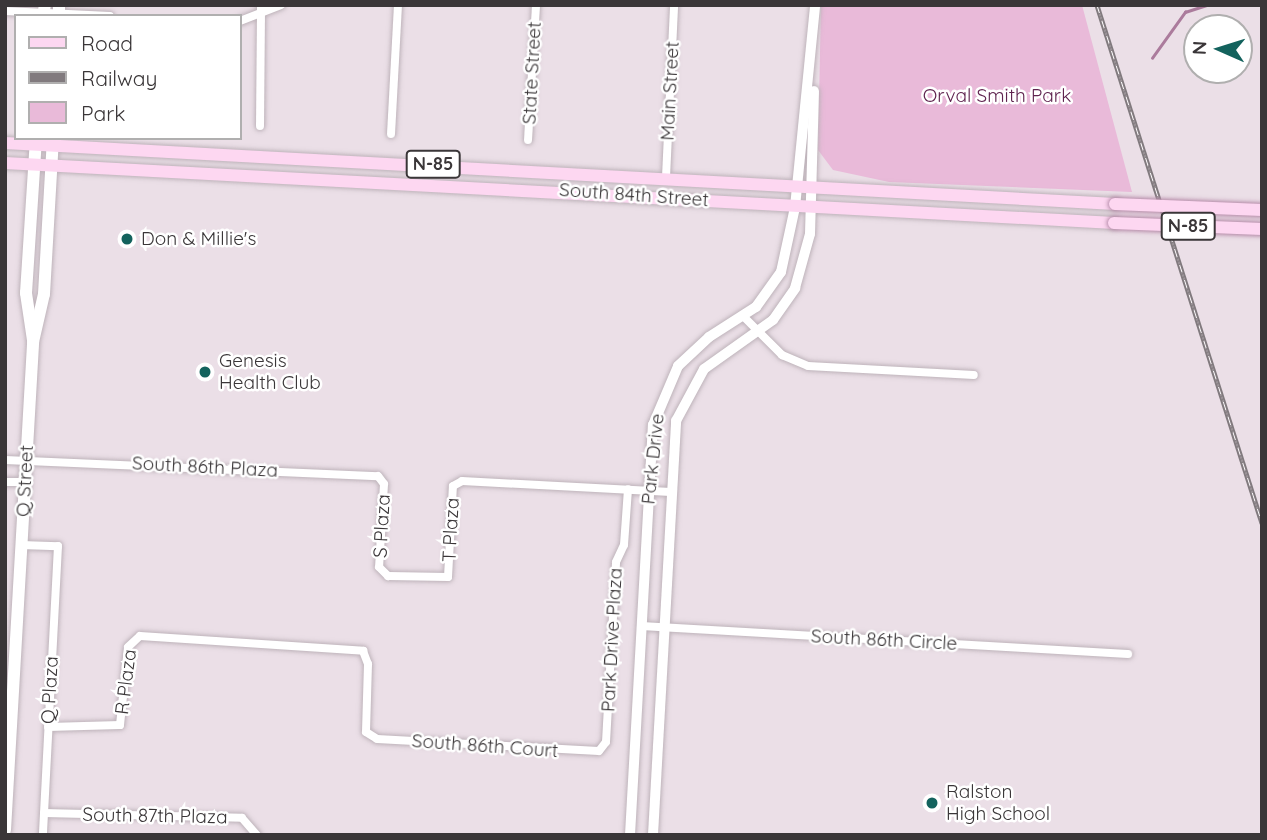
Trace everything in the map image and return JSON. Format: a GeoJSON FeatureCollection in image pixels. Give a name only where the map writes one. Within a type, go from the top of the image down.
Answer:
{"type":"FeatureCollection","features":[{"type":"Feature","properties":{"kind":"main road","name":"Q Street"},"geometry":{"type":"LineString","coordinates":[[33,342],[26,293],[35,142]]}},
{"type":"Feature","properties":{"kind":"main road","name":"South 84th Street"},"geometry":{"type":"LineString","coordinates":[[5,143],[52,142],[1115,204],[1262,210]]}},
{"type":"Feature","properties":{"kind":"main road","name":"Q Street"},"geometry":{"type":"LineString","coordinates":[[5,830],[33,342],[44,294],[52,142]]}},
{"type":"Feature","properties":{"kind":"main road","name":"South 84th Street"},"geometry":{"type":"LineString","coordinates":[[5,163],[812,208],[1262,229]]}},
{"type":"Feature","properties":{"kind":"street"},"geometry":{"type":"LineString","coordinates":[[242,20],[261,9],[281,5]]}},
{"type":"Feature","properties":{"kind":"street"},"geometry":{"type":"LineString","coordinates":[[391,134],[398,5]]}},
{"type":"Feature","properties":{"kind":"street","name":"State Street"},"geometry":{"type":"LineString","coordinates":[[528,140],[536,5]]}},
{"type":"Feature","properties":{"kind":"street","name":"Main Street"},"geometry":{"type":"LineString","coordinates":[[666,177],[674,5]]}},
{"type":"Feature","properties":{"kind":"street","name":"Park Drive"},"geometry":{"type":"LineString","coordinates":[[653,835],[676,421],[689,387],[713,361],[757,332],[782,310],[795,288],[814,187],[815,5]]}},
{"type":"Feature","properties":{"kind":"street"},"geometry":{"type":"LineString","coordinates":[[260,126],[261,9]]}},
{"type":"Feature","properties":{"kind":"street"},"geometry":{"type":"LineString","coordinates":[[5,11],[84,14]]}},
{"type":"Feature","properties":{"kind":"street","name":"Park Drive"},"geometry":{"type":"LineString","coordinates":[[630,835],[653,425],[671,377],[696,347],[744,317],[774,286],[795,207],[813,53]]}},
{"type":"Feature","properties":{"kind":"street"},"geometry":{"type":"LineString","coordinates":[[744,317],[789,359],[808,366],[974,375]]}},
{"type":"Feature","properties":{"kind":"street","name":"South 86th Plaza"},"geometry":{"type":"LineString","coordinates":[[5,460],[383,479]]}},
{"type":"Feature","properties":{"kind":"street","name":"S Plaza"},"geometry":{"type":"LineString","coordinates":[[383,479],[381,573],[448,577]]}},
{"type":"Feature","properties":{"kind":"street"},"geometry":{"type":"LineString","coordinates":[[5,482],[25,482]]}},
{"type":"Feature","properties":{"kind":"street","name":"T Plaza"},"geometry":{"type":"LineString","coordinates":[[448,577],[455,483],[628,489]]}},
{"type":"Feature","properties":{"kind":"street"},"geometry":{"type":"LineString","coordinates":[[628,489],[671,492]]}},
{"type":"Feature","properties":{"kind":"street","name":"Park Drive Plaza"},"geometry":{"type":"LineString","coordinates":[[602,749],[616,562],[624,545],[628,489]]}},
{"type":"Feature","properties":{"kind":"street","name":"Q Plaza"},"geometry":{"type":"LineString","coordinates":[[21,545],[58,546],[43,835]]}},
{"type":"Feature","properties":{"kind":"street","name":"South 86th Circle"},"geometry":{"type":"LineString","coordinates":[[641,626],[1128,654]]}},
{"type":"Feature","properties":{"kind":"street","name":"R Plaza"},"geometry":{"type":"LineString","coordinates":[[48,727],[120,725],[133,638],[365,653],[368,734]]}},
{"type":"Feature","properties":{"kind":"street","name":"South 86th Court"},"geometry":{"type":"LineString","coordinates":[[368,734],[459,745],[602,749]]}},
{"type":"Feature","properties":{"kind":"street","name":"South 87th Plaza"},"geometry":{"type":"LineString","coordinates":[[44,813],[243,818],[257,834]]}},
{"type":"Feature","properties":{"kind":"green space","name":"Orval Smith Park"},"geometry":{"type":"Polygon","coordinates":[[[821,5],[1082,5],[1132,192],[889,182],[833,170],[818,150],[821,5]]]}},
{"type":"Feature","properties":{"kind":"waterway"},"geometry":{"type":"LineString","coordinates":[[1152,58],[1185,12],[1207,5]]}},
{"type":"Feature","properties":{"kind":"railway"},"geometry":{"type":"LineString","coordinates":[[1097,5],[1262,523]]}},
{"type":"Feature","properties":{"kind":"place","name":"Don & Millie's"},"geometry":{"type":"Point","coordinates":[127,239]}},
{"type":"Feature","properties":{"kind":"place","name":"Genesis Health Club"},"geometry":{"type":"Point","coordinates":[205,372]}},
{"type":"Feature","properties":{"kind":"place","name":"Ralston High School"},"geometry":{"type":"Point","coordinates":[932,803]}}]}
